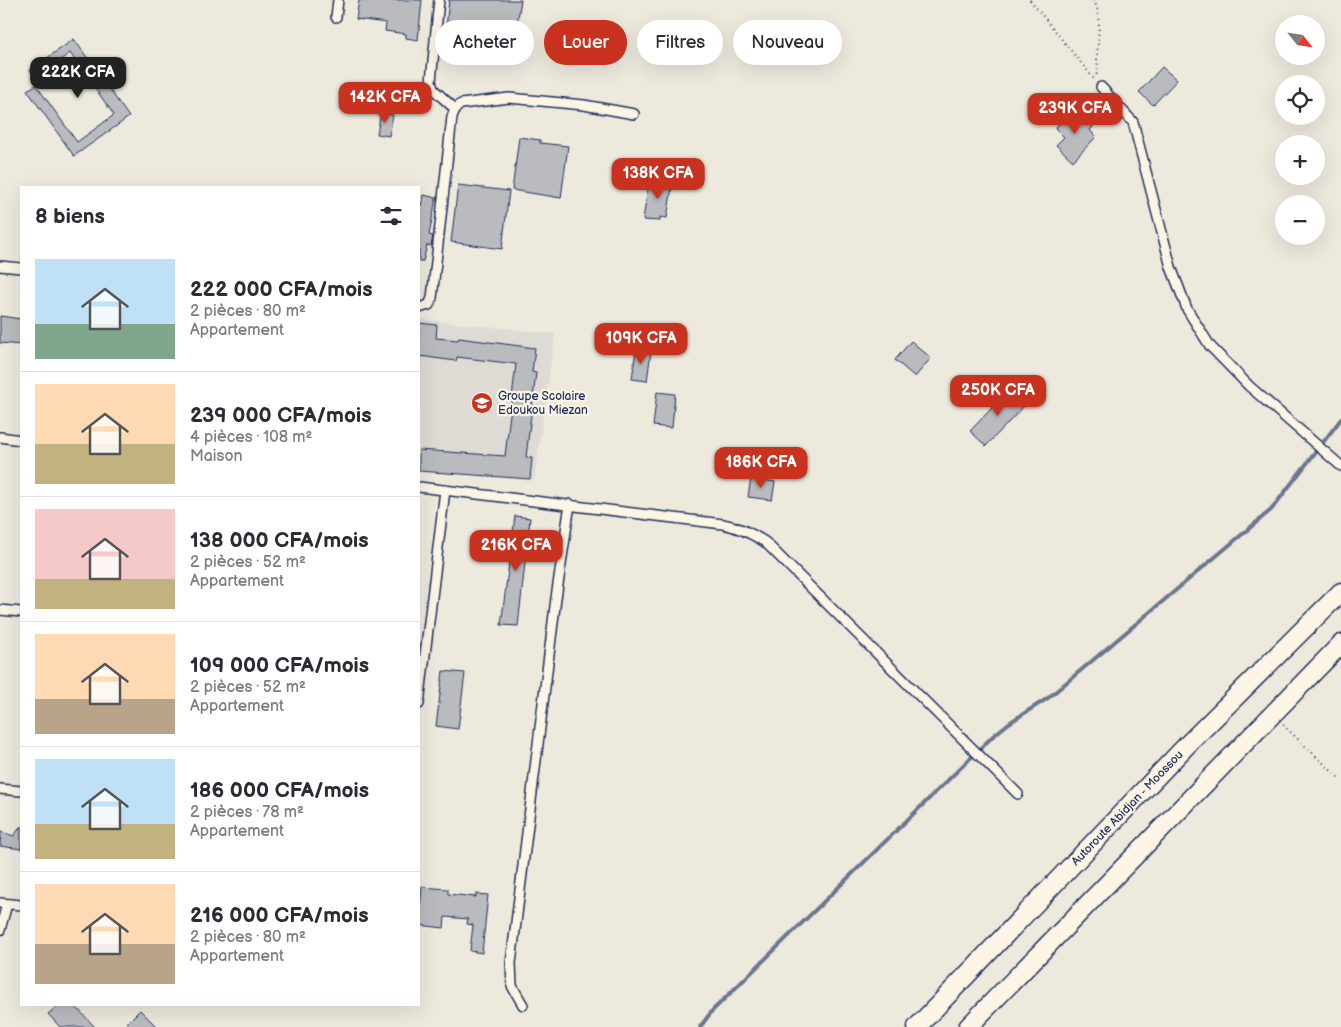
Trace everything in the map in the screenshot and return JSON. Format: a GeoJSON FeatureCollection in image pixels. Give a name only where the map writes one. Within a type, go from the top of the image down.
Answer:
{"type":"FeatureCollection","features":[{"type":"Feature","properties":{"kind":"highway","name":"Autoroute Abidjan - Moossou"},"geometry":{"type":"LineString","coordinates":[[917,1027],[1187,745],[1341,592]]}},
{"type":"Feature","properties":{"kind":"highway"},"geometry":{"type":"LineString","coordinates":[[968,1027],[1341,644]]}},
{"type":"Feature","properties":{"kind":"street"},"geometry":{"type":"LineString","coordinates":[[336,17],[338,0]]}},
{"type":"Feature","properties":{"kind":"street"},"geometry":{"type":"LineString","coordinates":[[439,0],[431,81],[432,89],[455,109]]}},
{"type":"Feature","properties":{"kind":"street"},"geometry":{"type":"LineString","coordinates":[[1101,87],[1133,122],[1170,267],[1187,309],[1210,346],[1249,386],[1341,466]]}},
{"type":"Feature","properties":{"kind":"street"},"geometry":{"type":"LineString","coordinates":[[420,308],[429,304],[432,298],[452,117],[455,109],[461,104],[509,98],[584,105],[634,114]]}},
{"type":"Feature","properties":{"kind":"street"},"geometry":{"type":"LineString","coordinates":[[0,266],[20,268]]}},
{"type":"Feature","properties":{"kind":"street"},"geometry":{"type":"LineString","coordinates":[[0,437],[20,440]]}},
{"type":"Feature","properties":{"kind":"street"},"geometry":{"type":"LineString","coordinates":[[420,487],[570,504],[736,526],[765,542],[1018,794]]}},
{"type":"Feature","properties":{"kind":"street"},"geometry":{"type":"LineString","coordinates":[[420,695],[444,490]]}},
{"type":"Feature","properties":{"kind":"street"},"geometry":{"type":"LineString","coordinates":[[523,1005],[512,986],[510,963],[570,504]]}},
{"type":"Feature","properties":{"kind":"street"},"geometry":{"type":"LineString","coordinates":[[0,610],[20,612]]}},
{"type":"Feature","properties":{"kind":"street"},"geometry":{"type":"LineString","coordinates":[[0,789],[20,791]]}},
{"type":"Feature","properties":{"kind":"street"},"geometry":{"type":"LineString","coordinates":[[0,930],[3,904],[20,905]]}},
{"type":"Feature","properties":{"kind":"path"},"geometry":{"type":"LineString","coordinates":[[1030,0],[1101,87]]}},
{"type":"Feature","properties":{"kind":"path"},"geometry":{"type":"LineString","coordinates":[[1093,0],[1097,8],[1099,25],[1098,67],[1095,77],[1101,87]]}},
{"type":"Feature","properties":{"kind":"path"},"geometry":{"type":"LineString","coordinates":[[1272,714],[1341,780]]}},
{"type":"Feature","properties":{"kind":"shaded area","name":"Groupe Scolaire Edoukou Miezan"},"geometry":{"type":"Polygon","coordinates":[[[420,319],[555,334],[534,480],[420,471],[420,319]]]}},
{"type":"Feature","properties":{"kind":"building"},"geometry":{"type":"Polygon","coordinates":[[[359,0],[422,0],[418,40],[406,38],[406,34],[385,31],[386,23],[356,19],[359,0]]]}},
{"type":"Feature","properties":{"kind":"building"},"geometry":{"type":"Polygon","coordinates":[[[449,0],[521,0],[518,20],[447,20],[449,0]]]}},
{"type":"Feature","properties":{"kind":"building"},"geometry":{"type":"Polygon","coordinates":[[[74,39],[129,117],[74,156],[27,90],[36,85],[77,142],[114,115],[70,53],[36,78],[30,70],[74,39]]]}},
{"type":"Feature","properties":{"kind":"building"},"geometry":{"type":"Polygon","coordinates":[[[1162,67],[1177,80],[1153,105],[1139,92],[1162,67]]]}},
{"type":"Feature","properties":{"kind":"building"},"geometry":{"type":"Polygon","coordinates":[[[1074,108],[1093,127],[1090,130],[1096,137],[1073,161],[1056,145],[1064,137],[1055,128],[1074,108]]]}},
{"type":"Feature","properties":{"kind":"building"},"geometry":{"type":"Polygon","coordinates":[[[381,112],[393,115],[389,136],[377,134],[381,112]]]}},
{"type":"Feature","properties":{"kind":"building"},"geometry":{"type":"Polygon","coordinates":[[[519,137],[540,140],[540,143],[568,146],[561,198],[512,190],[519,137]]]}},
{"type":"Feature","properties":{"kind":"building"},"geometry":{"type":"Polygon","coordinates":[[[649,179],[673,181],[667,218],[660,217],[660,221],[643,220],[649,179]]]}},
{"type":"Feature","properties":{"kind":"building"},"geometry":{"type":"Polygon","coordinates":[[[458,185],[509,191],[502,249],[451,242],[458,185]]]}},
{"type":"Feature","properties":{"kind":"building"},"geometry":{"type":"Polygon","coordinates":[[[424,195],[436,198],[429,235],[433,236],[431,246],[427,245],[423,261],[420,261],[420,205],[422,206],[424,195]]]}},
{"type":"Feature","properties":{"kind":"building"},"geometry":{"type":"Polygon","coordinates":[[[0,316],[20,319],[20,345],[0,343],[0,316]]]}},
{"type":"Feature","properties":{"kind":"building"},"geometry":{"type":"Polygon","coordinates":[[[420,323],[437,325],[436,338],[458,340],[459,338],[535,348],[532,372],[536,373],[526,457],[532,458],[530,479],[420,471],[420,450],[505,456],[516,364],[457,357],[456,361],[420,356],[420,323]]]}},
{"type":"Feature","properties":{"kind":"building"},"geometry":{"type":"Polygon","coordinates":[[[911,341],[931,358],[915,377],[895,360],[911,341]]]}},
{"type":"Feature","properties":{"kind":"building"},"geometry":{"type":"Polygon","coordinates":[[[636,349],[651,351],[647,381],[632,379],[636,349]]]}},
{"type":"Feature","properties":{"kind":"building"},"geometry":{"type":"Polygon","coordinates":[[[1011,388],[1027,403],[986,446],[970,431],[1011,388]]]}},
{"type":"Feature","properties":{"kind":"building"},"geometry":{"type":"Polygon","coordinates":[[[657,392],[675,394],[672,428],[653,426],[657,392]]]}},
{"type":"Feature","properties":{"kind":"building"},"geometry":{"type":"Polygon","coordinates":[[[751,478],[775,482],[772,500],[748,497],[751,478]]]}},
{"type":"Feature","properties":{"kind":"building"},"geometry":{"type":"Polygon","coordinates":[[[515,516],[530,518],[518,626],[501,625],[515,516]]]}},
{"type":"Feature","properties":{"kind":"building"},"geometry":{"type":"Polygon","coordinates":[[[443,671],[465,673],[458,729],[436,726],[443,671]]]}},
{"type":"Feature","properties":{"kind":"building"},"geometry":{"type":"Polygon","coordinates":[[[20,827],[20,849],[0,846],[1,832],[14,836],[20,827]]]}},
{"type":"Feature","properties":{"kind":"building"},"geometry":{"type":"Polygon","coordinates":[[[422,887],[448,889],[448,894],[476,897],[476,894],[488,895],[482,953],[470,951],[473,925],[467,924],[468,919],[445,917],[444,928],[420,925],[422,887]]]}},
{"type":"Feature","properties":{"kind":"building"},"geometry":{"type":"Polygon","coordinates":[[[57,1006],[75,1006],[95,1027],[60,1027],[48,1014],[57,1006]]]}},
{"type":"Feature","properties":{"kind":"building"},"geometry":{"type":"Polygon","coordinates":[[[140,1010],[157,1027],[123,1027],[140,1010]]]}},
{"type":"Feature","properties":{"kind":"waterway"},"geometry":{"type":"LineString","coordinates":[[700,1027],[712,1011],[993,736],[1009,723],[1048,698],[1271,510],[1341,419]]}},
{"type":"Feature","properties":{"kind":"place","name":"Groupe Scolaire Edoukou Miezan"},"geometry":{"type":"Point","coordinates":[482,403]}}]}
